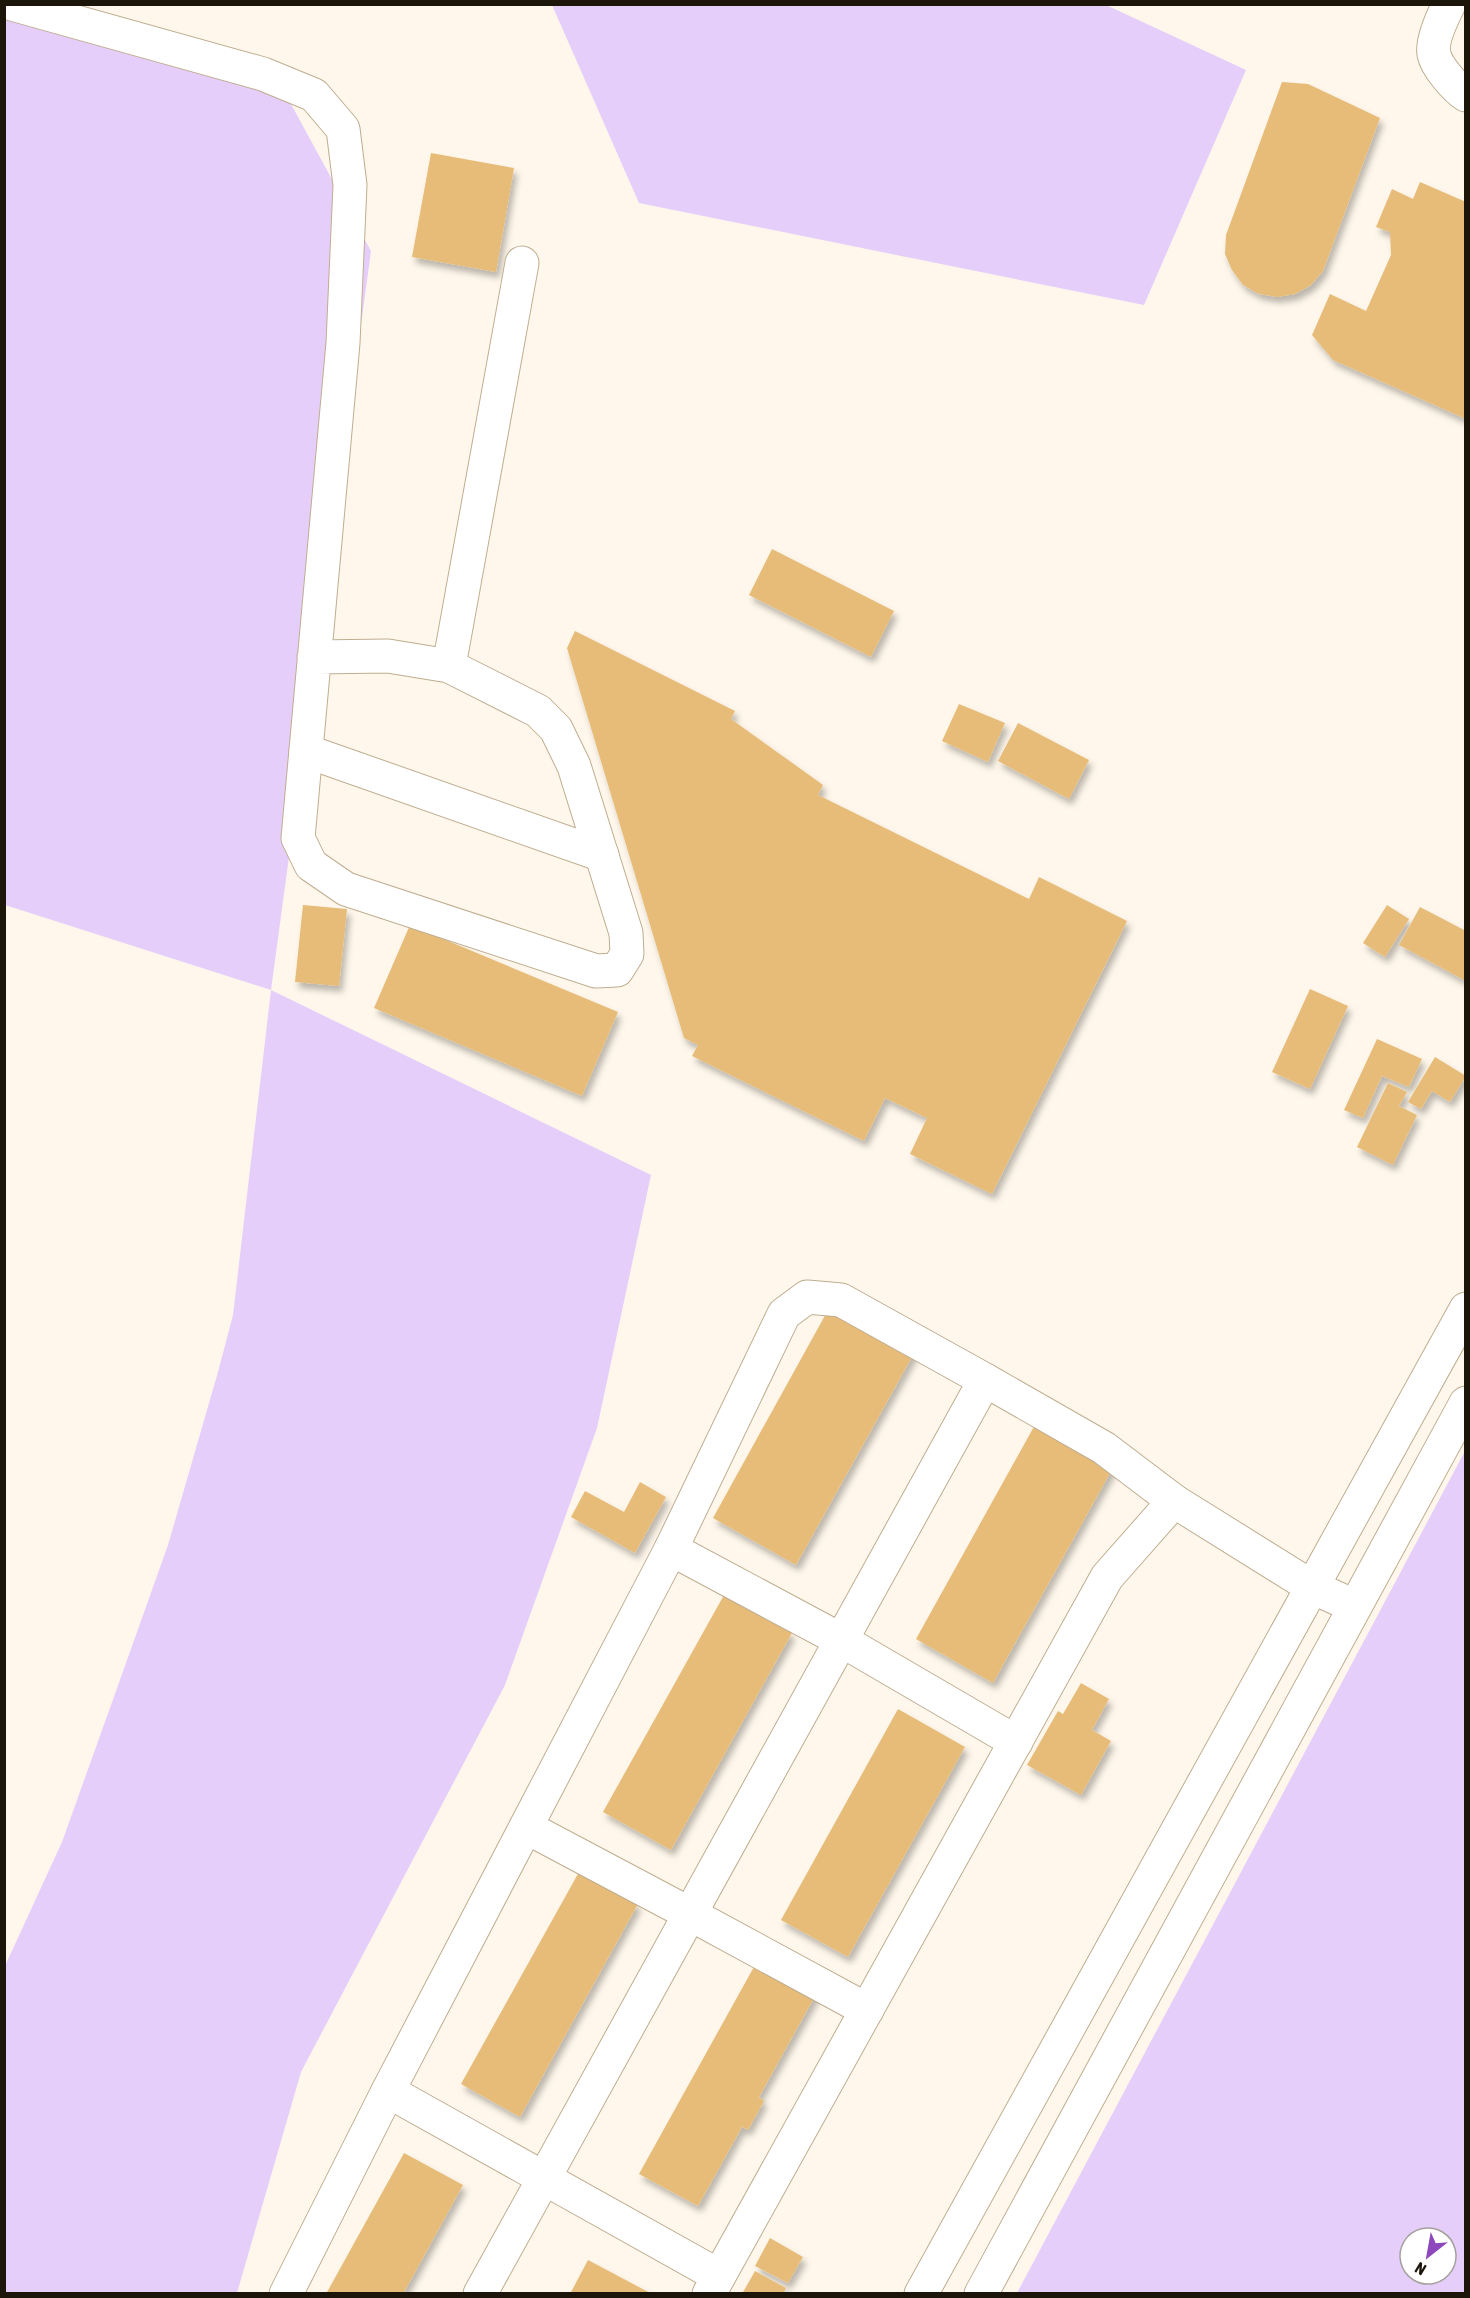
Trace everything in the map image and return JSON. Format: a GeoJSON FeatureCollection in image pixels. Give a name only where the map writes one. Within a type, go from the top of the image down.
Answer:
{"type":"FeatureCollection","features":[{"type":"Feature","properties":{"kind":"main road"},"geometry":{"type":"LineString","coordinates":[[12,4],[263,74],[314,95],[343,129],[350,185],[343,343],[314,657],[298,838],[311,865],[346,889],[596,971],[617,970],[627,954],[626,933],[574,766],[556,729],[538,711],[449,666],[388,656],[314,657]]}},
{"type":"Feature","properties":{"kind":"main road"},"geometry":{"type":"LineString","coordinates":[[1449,4],[1439,26],[1434,54],[1444,74],[1466,95]]}},
{"type":"Feature","properties":{"kind":"main road"},"geometry":{"type":"LineString","coordinates":[[449,666],[522,263]]}},
{"type":"Feature","properties":{"kind":"main road"},"geometry":{"type":"LineString","coordinates":[[306,751],[602,855]]}},
{"type":"Feature","properties":{"kind":"main road"},"geometry":{"type":"LineString","coordinates":[[286,2294],[388,2091],[671,1549],[784,1314],[807,1297],[841,1300],[985,1380],[1104,1448],[1174,1501],[1312,1587],[1354,1606]]}},
{"type":"Feature","properties":{"kind":"main road"},"geometry":{"type":"LineString","coordinates":[[921,2294],[1466,1309]]}},
{"type":"Feature","properties":{"kind":"main road"},"geometry":{"type":"LineString","coordinates":[[480,2294],[985,1380]]}},
{"type":"Feature","properties":{"kind":"main road"},"geometry":{"type":"LineString","coordinates":[[981,2294],[1466,1403]]}},
{"type":"Feature","properties":{"kind":"main road"},"geometry":{"type":"LineString","coordinates":[[388,2091],[544,2179],[714,2285],[1107,1577],[1174,1501]]}},
{"type":"Feature","properties":{"kind":"main road"},"geometry":{"type":"LineString","coordinates":[[671,1549],[841,1640],[1016,1742]]}},
{"type":"Feature","properties":{"kind":"main road"},"geometry":{"type":"LineString","coordinates":[[526,1827],[867,2010]]}},
{"type":"Feature","properties":{"kind":"shaded area"},"geometry":{"type":"Polygon","coordinates":[[[552,5],[1106,5],[1246,70],[1144,305],[639,203],[552,5]]]}},
{"type":"Feature","properties":{"kind":"shaded area"},"geometry":{"type":"Polygon","coordinates":[[[5,16],[279,82],[371,251],[271,990],[5,905],[5,16]]]}},
{"type":"Feature","properties":{"kind":"shaded area"},"geometry":{"type":"Polygon","coordinates":[[[271,990],[651,1175],[597,1428],[505,1685],[301,2072],[237,2293],[5,2293],[4,1968],[62,1842],[168,1545],[218,1372],[233,1315],[271,990]]]}},
{"type":"Feature","properties":{"kind":"shaded area"},"geometry":{"type":"Polygon","coordinates":[[[1465,1451],[1465,2293],[1017,2293],[1465,1451]]]}},
{"type":"Feature","properties":{"kind":"building"},"geometry":{"type":"Polygon","coordinates":[[[1282,82],[1308,84],[1380,118],[1323,271],[1311,285],[1295,294],[1277,297],[1259,294],[1243,285],[1232,270],[1225,254],[1226,235],[1282,82]]]}},
{"type":"Feature","properties":{"kind":"building"},"geometry":{"type":"Polygon","coordinates":[[[431,153],[514,168],[496,272],[412,257],[431,153]]]}},
{"type":"Feature","properties":{"kind":"building"},"geometry":{"type":"Polygon","coordinates":[[[1420,182],[1466,202],[1466,419],[1333,360],[1312,335],[1330,294],[1366,311],[1391,255],[1390,232],[1376,227],[1392,189],[1413,199],[1420,182]]]}},
{"type":"Feature","properties":{"kind":"building"},"geometry":{"type":"Polygon","coordinates":[[[772,549],[894,611],[871,657],[749,595],[772,549]]]}},
{"type":"Feature","properties":{"kind":"building"},"geometry":{"type":"Polygon","coordinates":[[[575,631],[735,711],[731,719],[823,785],[818,795],[1029,899],[1039,877],[1127,921],[992,1194],[910,1154],[927,1118],[885,1098],[864,1141],[692,1056],[698,1045],[684,1038],[567,648],[575,631]]]}},
{"type":"Feature","properties":{"kind":"building"},"geometry":{"type":"Polygon","coordinates":[[[959,704],[1005,723],[988,762],[942,741],[959,704]]]}},
{"type":"Feature","properties":{"kind":"building"},"geometry":{"type":"Polygon","coordinates":[[[1018,723],[1089,760],[1069,799],[998,761],[1018,723]]]}},
{"type":"Feature","properties":{"kind":"building"},"geometry":{"type":"Polygon","coordinates":[[[303,905],[347,909],[339,986],[295,982],[303,905]]]}},
{"type":"Feature","properties":{"kind":"building"},"geometry":{"type":"Polygon","coordinates":[[[1387,905],[1409,919],[1385,957],[1363,943],[1387,905]]]}},
{"type":"Feature","properties":{"kind":"building"},"geometry":{"type":"Polygon","coordinates":[[[1420,907],[1466,931],[1466,981],[1399,945],[1420,907]]]}},
{"type":"Feature","properties":{"kind":"building"},"geometry":{"type":"Polygon","coordinates":[[[410,925],[618,1012],[582,1096],[374,1008],[410,925]]]}},
{"type":"Feature","properties":{"kind":"building"},"geometry":{"type":"Polygon","coordinates":[[[1310,989],[1348,1006],[1310,1089],[1272,1072],[1310,989]]]}},
{"type":"Feature","properties":{"kind":"building"},"geometry":{"type":"Polygon","coordinates":[[[1377,1039],[1422,1059],[1409,1087],[1382,1076],[1363,1118],[1344,1110],[1377,1039]]]}},
{"type":"Feature","properties":{"kind":"building"},"geometry":{"type":"Polygon","coordinates":[[[1435,1057],[1466,1076],[1450,1102],[1432,1091],[1421,1109],[1408,1102],[1435,1057]]]}},
{"type":"Feature","properties":{"kind":"building"},"geometry":{"type":"Polygon","coordinates":[[[1388,1083],[1407,1092],[1399,1106],[1417,1115],[1393,1165],[1357,1147],[1388,1083]]]}},
{"type":"Feature","properties":{"kind":"building"},"geometry":{"type":"Polygon","coordinates":[[[833,1301],[917,1348],[796,1565],[713,1518],[833,1301]]]}},
{"type":"Feature","properties":{"kind":"building"},"geometry":{"type":"Polygon","coordinates":[[[1036,1423],[1114,1466],[993,1683],[916,1639],[1036,1423]]]}},
{"type":"Feature","properties":{"kind":"building"},"geometry":{"type":"Polygon","coordinates":[[[640,1482],[666,1497],[635,1553],[571,1517],[585,1491],[624,1512],[640,1482]]]}},
{"type":"Feature","properties":{"kind":"building"},"geometry":{"type":"Polygon","coordinates":[[[724,1595],[792,1633],[671,1850],[603,1812],[724,1595]]]}},
{"type":"Feature","properties":{"kind":"building"},"geometry":{"type":"Polygon","coordinates":[[[1081,1683],[1109,1699],[1092,1730],[1111,1741],[1081,1795],[1027,1765],[1058,1711],[1063,1714],[1081,1683]]]}},
{"type":"Feature","properties":{"kind":"building"},"geometry":{"type":"Polygon","coordinates":[[[898,1709],[965,1747],[848,1957],[781,1920],[898,1709]]]}},
{"type":"Feature","properties":{"kind":"building"},"geometry":{"type":"Polygon","coordinates":[[[579,1872],[638,1904],[520,2117],[461,2084],[579,1872]]]}},
{"type":"Feature","properties":{"kind":"building"},"geometry":{"type":"Polygon","coordinates":[[[760,1956],[819,1989],[759,2097],[764,2101],[748,2130],[742,2127],[698,2206],[639,2174],[760,1956]]]}},
{"type":"Feature","properties":{"kind":"building"},"geometry":{"type":"Polygon","coordinates":[[[404,2153],[463,2185],[403,2294],[326,2294],[404,2153]]]}},
{"type":"Feature","properties":{"kind":"building"},"geometry":{"type":"Polygon","coordinates":[[[770,2238],[803,2257],[788,2283],[755,2266],[770,2238]]]}},
{"type":"Feature","properties":{"kind":"building"},"geometry":{"type":"Polygon","coordinates":[[[588,2260],[652,2294],[570,2294],[588,2260]]]}},
{"type":"Feature","properties":{"kind":"building"},"geometry":{"type":"Polygon","coordinates":[[[755,2271],[786,2288],[783,2294],[742,2294],[755,2271]]]}}]}
